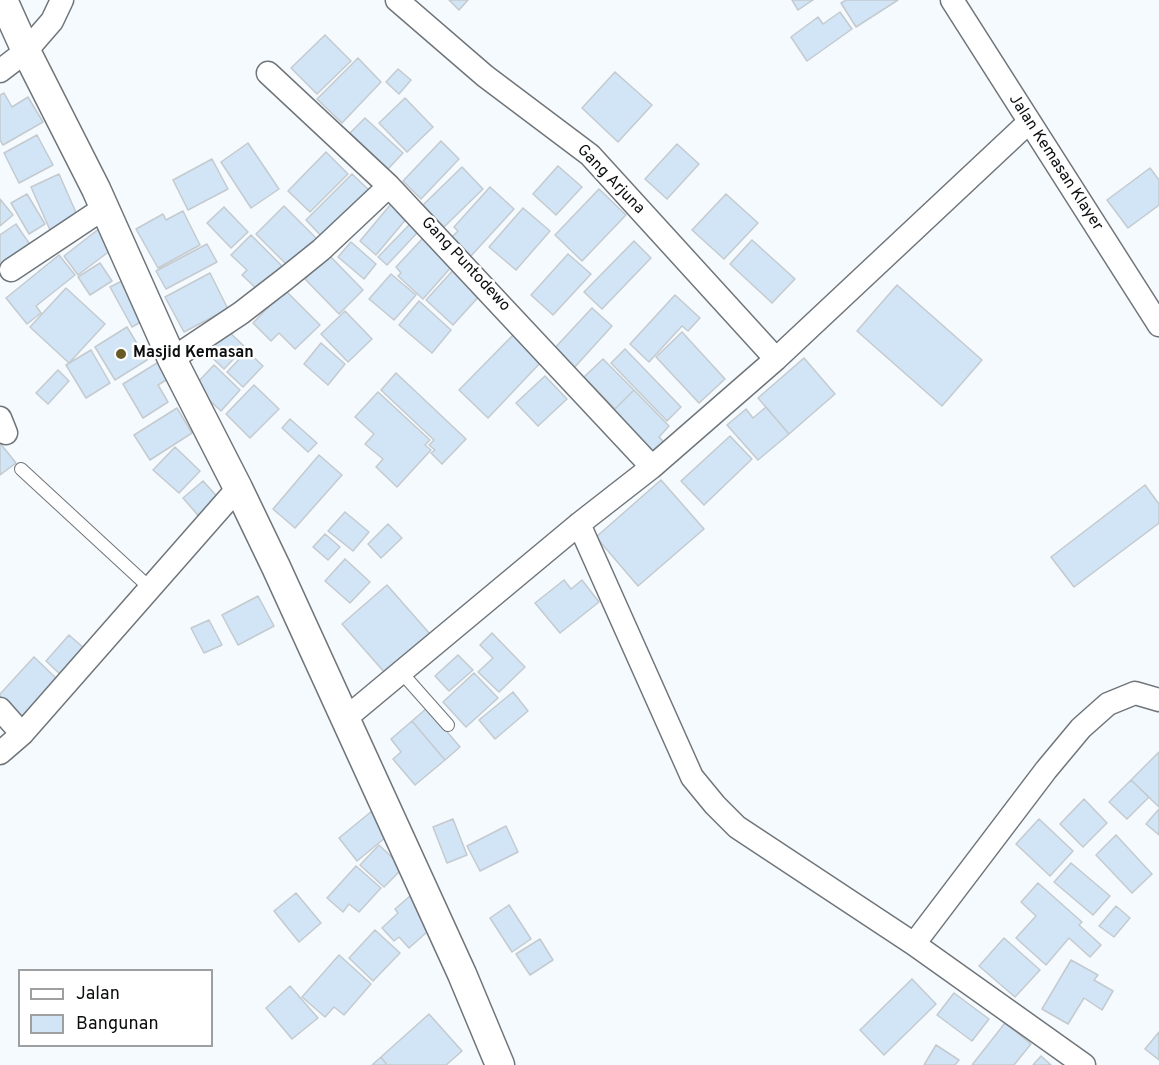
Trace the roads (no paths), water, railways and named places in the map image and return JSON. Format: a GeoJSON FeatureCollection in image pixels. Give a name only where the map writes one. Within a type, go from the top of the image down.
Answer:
{"type":"FeatureCollection","features":[{"type":"Feature","properties":{"kind":"street"},"geometry":{"type":"LineString","coordinates":[[3,0],[104,208],[172,359],[238,488],[346,718],[462,974],[500,1065]]}},
{"type":"Feature","properties":{"kind":"street"},"geometry":{"type":"LineString","coordinates":[[0,71],[26,51],[52,21],[62,0]]}},
{"type":"Feature","properties":{"kind":"street","name":"Gang Arjuna"},"geometry":{"type":"LineString","coordinates":[[397,0],[485,76],[590,155],[776,359]]}},
{"type":"Feature","properties":{"kind":"street","name":"Jalan Kemasan Klayer"},"geometry":{"type":"LineString","coordinates":[[951,0],[1159,326]]}},
{"type":"Feature","properties":{"kind":"street","name":"Gang Puntodewo"},"geometry":{"type":"LineString","coordinates":[[268,73],[389,186],[652,467]]}},
{"type":"Feature","properties":{"kind":"street"},"geometry":{"type":"LineString","coordinates":[[346,718],[579,524],[652,467],[776,359],[1029,122]]}},
{"type":"Feature","properties":{"kind":"street"},"geometry":{"type":"LineString","coordinates":[[172,359],[241,313],[285,279],[321,250],[389,186]]}},
{"type":"Feature","properties":{"kind":"street"},"geometry":{"type":"LineString","coordinates":[[11,270],[104,208]]}},
{"type":"Feature","properties":{"kind":"street"},"geometry":{"type":"LineString","coordinates":[[0,753],[22,734],[238,488]]}},
{"type":"Feature","properties":{"kind":"street"},"geometry":{"type":"LineString","coordinates":[[579,524],[693,777],[715,806],[737,827],[914,944],[1084,1065]]}},
{"type":"Feature","properties":{"kind":"street"},"geometry":{"type":"LineString","coordinates":[[914,944],[1046,770],[1082,728],[1108,704],[1135,693],[1159,700]]}},
{"type":"Feature","properties":{"kind":"street"},"geometry":{"type":"LineString","coordinates":[[0,709],[22,734]]}},
{"type":"Feature","properties":{"kind":"lane"},"geometry":{"type":"LineString","coordinates":[[21,469],[150,588]]}},
{"type":"Feature","properties":{"kind":"lane"},"geometry":{"type":"LineString","coordinates":[[401,672],[448,725]]}},
{"type":"Feature","properties":{"kind":"place","name":"Masjid Kemasan"},"geometry":{"type":"Point","coordinates":[121,354]}}]}
